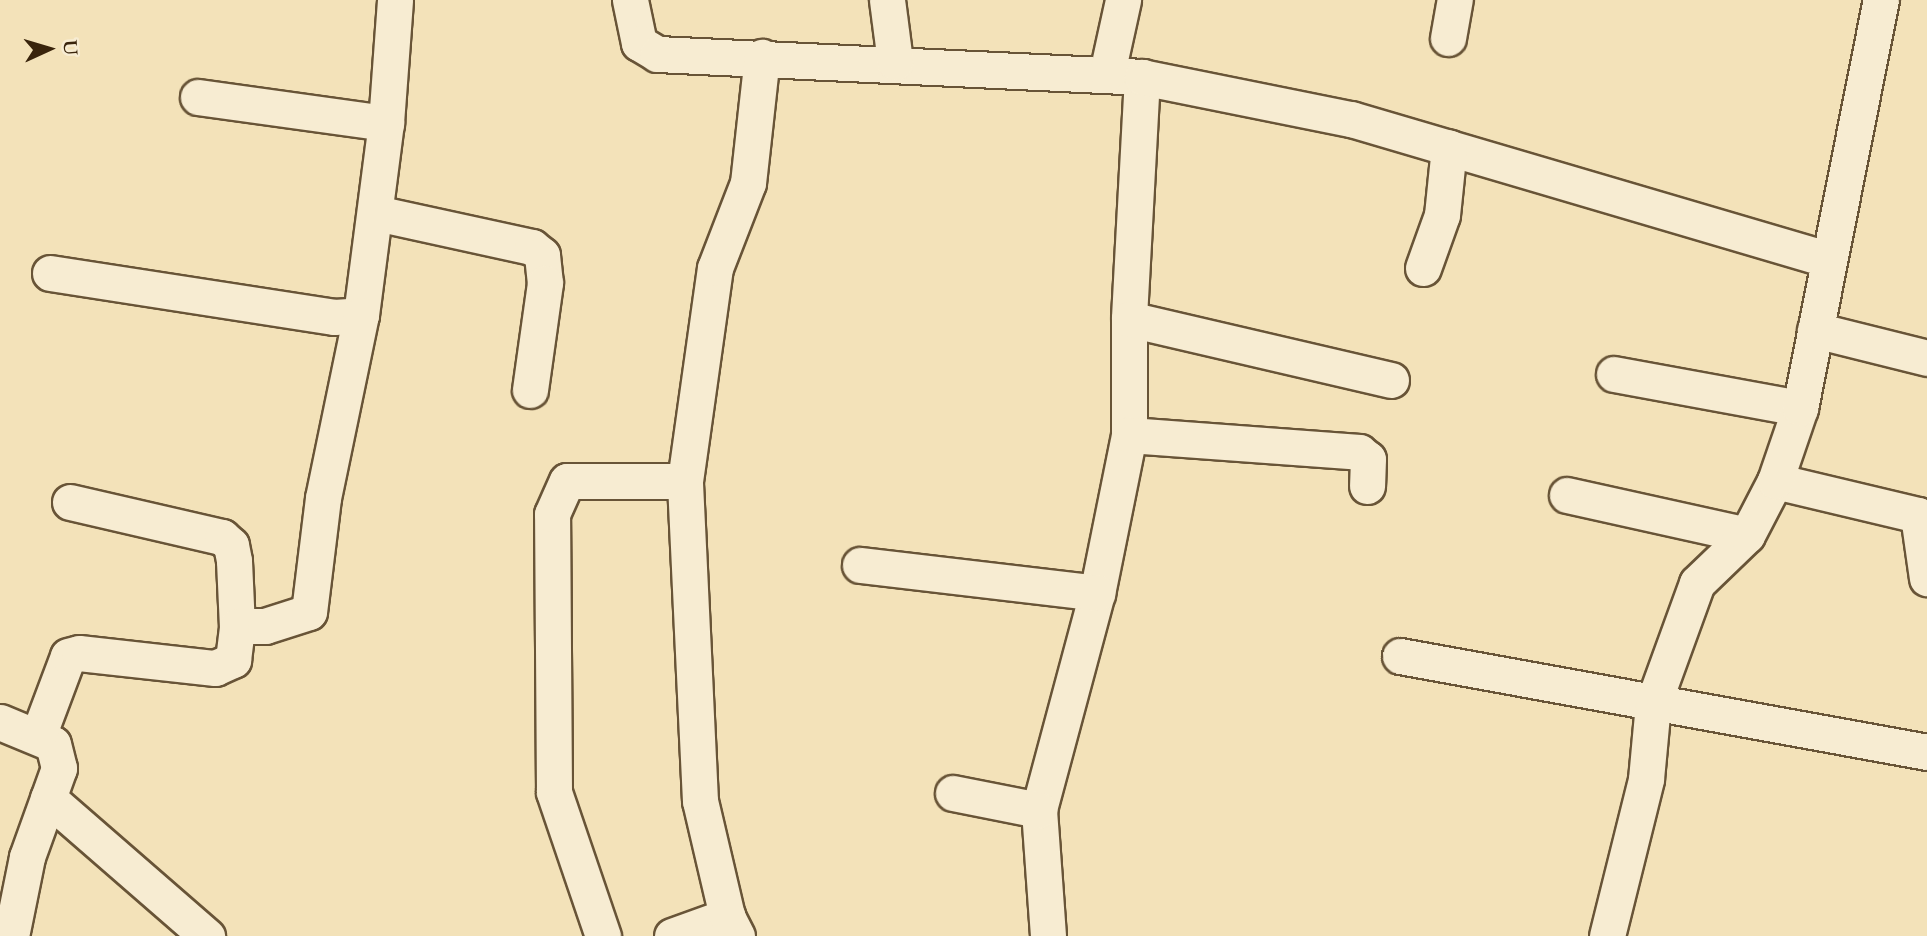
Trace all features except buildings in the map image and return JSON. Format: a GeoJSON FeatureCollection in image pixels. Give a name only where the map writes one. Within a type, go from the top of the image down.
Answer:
{"type":"FeatureCollection","features":[{"type":"Feature","properties":{"kind":"street"},"geometry":{"type":"LineString","coordinates":[[237,626],[265,626],[298,617],[313,606],[316,536],[360,315],[376,212],[395,0]]}},
{"type":"Feature","properties":{"kind":"street"},"geometry":{"type":"LineString","coordinates":[[630,0],[634,33],[646,49],[657,54],[895,62],[1107,73],[1142,78],[1351,119],[1829,260]]}},
{"type":"Feature","properties":{"kind":"street"},"geometry":{"type":"LineString","coordinates":[[887,0],[895,62]]}},
{"type":"Feature","properties":{"kind":"street"},"geometry":{"type":"LineString","coordinates":[[1107,73],[1123,0]]}},
{"type":"Feature","properties":{"kind":"street"},"geometry":{"type":"LineString","coordinates":[[1448,38],[1455,0]]}},
{"type":"Feature","properties":{"kind":"street"},"geometry":{"type":"LineString","coordinates":[[1607,936],[1646,779],[1653,704],[1697,583],[1747,535],[1775,481],[1800,408],[1881,0]]}},
{"type":"Feature","properties":{"kind":"street"},"geometry":{"type":"LineString","coordinates":[[672,936],[732,926],[700,801],[685,481],[715,268],[748,183],[761,101],[762,57]]}},
{"type":"Feature","properties":{"kind":"street"},"geometry":{"type":"LineString","coordinates":[[1048,936],[1039,810],[1097,593],[1129,435],[1129,319],[1142,78]]}},
{"type":"Feature","properties":{"kind":"street"},"geometry":{"type":"LineString","coordinates":[[198,97],[386,123]]}},
{"type":"Feature","properties":{"kind":"street"},"geometry":{"type":"LineString","coordinates":[[1423,268],[1442,215],[1449,147]]}},
{"type":"Feature","properties":{"kind":"street"},"geometry":{"type":"LineString","coordinates":[[376,212],[532,247],[542,255],[545,283],[530,390]]}},
{"type":"Feature","properties":{"kind":"street"},"geometry":{"type":"LineString","coordinates":[[50,273],[334,317],[360,315]]}},
{"type":"Feature","properties":{"kind":"street"},"geometry":{"type":"LineString","coordinates":[[1129,319],[1391,380]]}},
{"type":"Feature","properties":{"kind":"street"},"geometry":{"type":"LineString","coordinates":[[1815,330],[1927,358]]}},
{"type":"Feature","properties":{"kind":"street"},"geometry":{"type":"LineString","coordinates":[[1614,374],[1800,408]]}},
{"type":"Feature","properties":{"kind":"street"},"geometry":{"type":"LineString","coordinates":[[1129,435],[1359,452],[1368,459],[1367,486]]}},
{"type":"Feature","properties":{"kind":"street"},"geometry":{"type":"LineString","coordinates":[[603,936],[554,792],[552,514],[567,481],[685,481]]}},
{"type":"Feature","properties":{"kind":"street"},"geometry":{"type":"LineString","coordinates":[[1775,481],[1918,515],[1927,578]]}},
{"type":"Feature","properties":{"kind":"street"},"geometry":{"type":"LineString","coordinates":[[1567,495],[1747,535]]}},
{"type":"Feature","properties":{"kind":"street"},"geometry":{"type":"LineString","coordinates":[[38,736],[68,656],[79,653],[215,668],[233,660],[237,626],[231,545],[222,537],[70,502]]}},
{"type":"Feature","properties":{"kind":"street"},"geometry":{"type":"LineString","coordinates":[[860,565],[1097,593]]}},
{"type":"Feature","properties":{"kind":"street"},"geometry":{"type":"LineString","coordinates":[[1400,656],[1927,752]]}},
{"type":"Feature","properties":{"kind":"street"},"geometry":{"type":"LineString","coordinates":[[0,722],[53,744],[59,768],[48,798],[13,853],[12,935]]}},
{"type":"Feature","properties":{"kind":"street"},"geometry":{"type":"LineString","coordinates":[[953,793],[1039,810]]}},
{"type":"Feature","properties":{"kind":"street"},"geometry":{"type":"LineString","coordinates":[[48,798],[207,936]]}}]}
